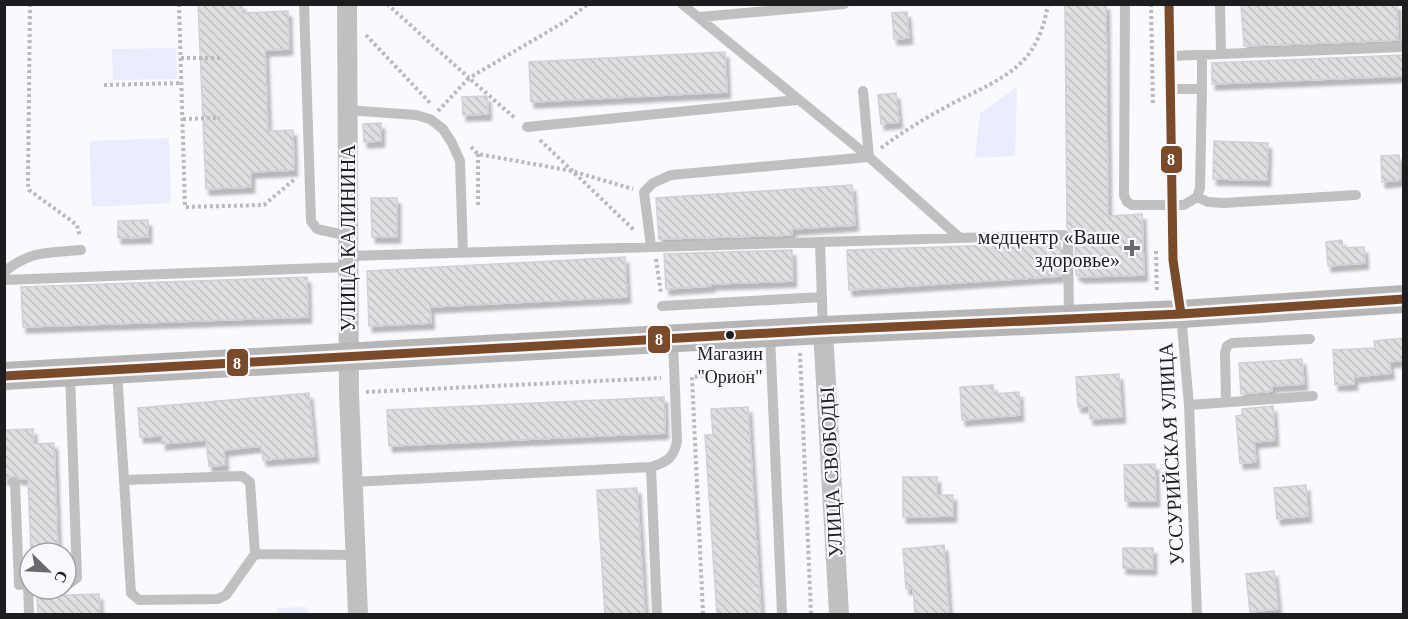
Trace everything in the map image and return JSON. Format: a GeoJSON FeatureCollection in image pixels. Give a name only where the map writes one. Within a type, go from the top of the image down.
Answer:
{"type":"FeatureCollection","features":[{"type":"Feature","properties":{"kind":"main road"},"geometry":{"type":"LineString","coordinates":[[4,376],[811,331],[1181,314],[1404,298]]}},
{"type":"Feature","properties":{"kind":"street","name":"УЛИЦА КАЛИНИНА"},"geometry":{"type":"LineString","coordinates":[[347,4],[348,356],[351,482],[358,615]]}},
{"type":"Feature","properties":{"kind":"street","name":"УЛИЦА СВОБОДЫ"},"geometry":{"type":"LineString","coordinates":[[811,331],[839,615]]}},
{"type":"Feature","properties":{"kind":"lane"},"geometry":{"type":"LineString","coordinates":[[304,4],[308,166],[313,225],[317,229],[348,236]]}},
{"type":"Feature","properties":{"kind":"lane"},"geometry":{"type":"LineString","coordinates":[[682,4],[869,157],[960,238]]}},
{"type":"Feature","properties":{"kind":"lane"},"geometry":{"type":"LineString","coordinates":[[699,17],[844,4]]}},
{"type":"Feature","properties":{"kind":"lane"},"geometry":{"type":"LineString","coordinates":[[1125,4],[1124,195],[1127,202],[1132,205],[1184,205],[1197,197],[1200,188],[1202,55]]}},
{"type":"Feature","properties":{"kind":"lane","name":"УССУРИЙСКАЯ УЛИЦА"},"geometry":{"type":"LineString","coordinates":[[1169,4],[1173,260],[1181,314],[1189,405],[1197,615]]}},
{"type":"Feature","properties":{"kind":"lane"},"geometry":{"type":"LineString","coordinates":[[1220,4],[1221,54]]}},
{"type":"Feature","properties":{"kind":"lane"},"geometry":{"type":"LineString","coordinates":[[1169,56],[1404,47]]}},
{"type":"Feature","properties":{"kind":"lane"},"geometry":{"type":"LineString","coordinates":[[1169,89],[1202,89]]}},
{"type":"Feature","properties":{"kind":"lane"},"geometry":{"type":"LineString","coordinates":[[863,91],[869,157]]}},
{"type":"Feature","properties":{"kind":"lane"},"geometry":{"type":"LineString","coordinates":[[527,127],[797,100]]}},
{"type":"Feature","properties":{"kind":"lane"},"geometry":{"type":"LineString","coordinates":[[347,110],[416,115],[430,119],[443,129],[460,161],[463,252]]}},
{"type":"Feature","properties":{"kind":"lane"},"geometry":{"type":"LineString","coordinates":[[651,246],[644,192],[653,183],[671,175],[869,157]]}},
{"type":"Feature","properties":{"kind":"lane"},"geometry":{"type":"LineString","coordinates":[[1197,197],[1208,202],[1224,203],[1356,195]]}},
{"type":"Feature","properties":{"kind":"lane"},"geometry":{"type":"LineString","coordinates":[[4,280],[348,261],[479,251],[1064,235],[1068,240],[1069,319]]}},
{"type":"Feature","properties":{"kind":"lane"},"geometry":{"type":"LineString","coordinates":[[811,331],[822,297],[820,242]]}},
{"type":"Feature","properties":{"kind":"lane"},"geometry":{"type":"LineString","coordinates":[[4,272],[17,262],[35,254],[81,250]]}},
{"type":"Feature","properties":{"kind":"lane"},"geometry":{"type":"LineString","coordinates":[[662,306],[822,297]]}},
{"type":"Feature","properties":{"kind":"lane"},"geometry":{"type":"LineString","coordinates":[[770,334],[782,615]]}},
{"type":"Feature","properties":{"kind":"lane"},"geometry":{"type":"LineString","coordinates":[[351,482],[651,467],[668,461],[675,453],[677,441],[673,339]]}},
{"type":"Feature","properties":{"kind":"lane"},"geometry":{"type":"LineString","coordinates":[[1227,402],[1225,353],[1227,346],[1232,343],[1310,339]]}},
{"type":"Feature","properties":{"kind":"lane"},"geometry":{"type":"LineString","coordinates":[[117,369],[131,593],[139,600],[218,599],[226,595],[255,554],[250,482],[242,476],[124,480]]}},
{"type":"Feature","properties":{"kind":"lane"},"geometry":{"type":"LineString","coordinates":[[70,372],[75,541]]}},
{"type":"Feature","properties":{"kind":"lane"},"geometry":{"type":"LineString","coordinates":[[1189,405],[1313,396]]}},
{"type":"Feature","properties":{"kind":"lane"},"geometry":{"type":"LineString","coordinates":[[651,467],[657,615]]}},
{"type":"Feature","properties":{"kind":"lane"},"geometry":{"type":"LineString","coordinates":[[15,483],[18,560]]}},
{"type":"Feature","properties":{"kind":"lane"},"geometry":{"type":"LineString","coordinates":[[255,554],[354,555]]}},
{"type":"Feature","properties":{"kind":"path"},"geometry":{"type":"LineString","coordinates":[[30,4],[29,190],[79,228],[81,250]]}},
{"type":"Feature","properties":{"kind":"path"},"geometry":{"type":"LineString","coordinates":[[179,4],[185,207],[264,205],[308,166]]}},
{"type":"Feature","properties":{"kind":"path"},"geometry":{"type":"LineString","coordinates":[[387,4],[527,127],[651,246],[657,261],[662,306]]}},
{"type":"Feature","properties":{"kind":"path"},"geometry":{"type":"LineString","coordinates":[[438,111],[469,78],[566,21],[588,4]]}},
{"type":"Feature","properties":{"kind":"path"},"geometry":{"type":"LineString","coordinates":[[869,157],[911,126],[994,84],[1014,70],[1031,52],[1043,27],[1048,4]]}},
{"type":"Feature","properties":{"kind":"path"},"geometry":{"type":"LineString","coordinates":[[359,28],[444,117]]}},
{"type":"Feature","properties":{"kind":"path"},"geometry":{"type":"LineString","coordinates":[[181,58],[220,58]]}},
{"type":"Feature","properties":{"kind":"path"},"geometry":{"type":"LineString","coordinates":[[105,85],[182,83]]}},
{"type":"Feature","properties":{"kind":"path"},"geometry":{"type":"LineString","coordinates":[[183,119],[220,118]]}},
{"type":"Feature","properties":{"kind":"path"},"geometry":{"type":"LineString","coordinates":[[470,146],[478,154],[572,171],[644,192]]}},
{"type":"Feature","properties":{"kind":"path"},"geometry":{"type":"LineString","coordinates":[[478,154],[479,251]]}},
{"type":"Feature","properties":{"kind":"path"},"geometry":{"type":"LineString","coordinates":[[811,331],[811,615]]}},
{"type":"Feature","properties":{"kind":"path"},"geometry":{"type":"LineString","coordinates":[[349,393],[771,372]]}},
{"type":"Feature","properties":{"kind":"path"},"geometry":{"type":"LineString","coordinates":[[692,377],[703,615]]}},
{"type":"Feature","properties":{"kind":"shaded area"},"geometry":{"type":"Polygon","coordinates":[[[176,48],[177,79],[113,80],[112,49],[176,48]]]}},
{"type":"Feature","properties":{"kind":"shaded area"},"geometry":{"type":"Polygon","coordinates":[[[1017,87],[1015,156],[975,158],[980,113],[1017,87]]]}},
{"type":"Feature","properties":{"kind":"shaded area"},"geometry":{"type":"Polygon","coordinates":[[[169,138],[171,203],[92,207],[89,141],[169,138]]]}},
{"type":"Feature","properties":{"kind":"shaded area"},"geometry":{"type":"Polygon","coordinates":[[[307,607],[308,614],[277,614],[277,608],[307,607]]]}},
{"type":"Feature","properties":{"kind":"building"},"geometry":{"type":"Polygon","coordinates":[[[198,4],[242,4],[242,13],[288,11],[289,49],[265,50],[268,131],[293,130],[294,170],[251,172],[251,187],[206,189],[198,4]]]}},
{"type":"Feature","properties":{"kind":"building"},"geometry":{"type":"Polygon","coordinates":[[[1065,4],[1106,4],[1108,216],[1142,214],[1144,275],[1080,277],[1076,275],[1075,239],[1067,228],[1065,4]]]}},
{"type":"Feature","properties":{"kind":"building"},"geometry":{"type":"Polygon","coordinates":[[[1241,4],[1397,4],[1398,40],[1244,46],[1241,4]]]}},
{"type":"Feature","properties":{"kind":"building"},"geometry":{"type":"Polygon","coordinates":[[[907,12],[909,38],[894,39],[892,13],[907,12]]]}},
{"type":"Feature","properties":{"kind":"building"},"geometry":{"type":"Polygon","coordinates":[[[725,52],[727,92],[531,102],[529,62],[725,52]]]}},
{"type":"Feature","properties":{"kind":"building"},"geometry":{"type":"Polygon","coordinates":[[[1403,55],[1403,76],[1212,84],[1212,63],[1403,55]]]}},
{"type":"Feature","properties":{"kind":"building"},"geometry":{"type":"Polygon","coordinates":[[[896,93],[899,122],[881,124],[878,95],[896,93]]]}},
{"type":"Feature","properties":{"kind":"building"},"geometry":{"type":"Polygon","coordinates":[[[487,96],[488,114],[463,115],[462,97],[487,96]]]}},
{"type":"Feature","properties":{"kind":"building"},"geometry":{"type":"Polygon","coordinates":[[[381,123],[381,141],[364,142],[363,124],[381,123]]]}},
{"type":"Feature","properties":{"kind":"building"},"geometry":{"type":"Polygon","coordinates":[[[1214,141],[1268,143],[1267,180],[1213,179],[1214,141]]]}},
{"type":"Feature","properties":{"kind":"building"},"geometry":{"type":"Polygon","coordinates":[[[1399,155],[1400,180],[1382,182],[1381,156],[1399,155]]]}},
{"type":"Feature","properties":{"kind":"building"},"geometry":{"type":"Polygon","coordinates":[[[852,185],[855,225],[792,229],[792,235],[659,239],[656,198],[852,185]]]}},
{"type":"Feature","properties":{"kind":"building"},"geometry":{"type":"Polygon","coordinates":[[[371,198],[397,198],[397,237],[372,237],[371,198]]]}},
{"type":"Feature","properties":{"kind":"building"},"geometry":{"type":"Polygon","coordinates":[[[148,220],[148,237],[118,238],[118,221],[148,220]]]}},
{"type":"Feature","properties":{"kind":"building"},"geometry":{"type":"Polygon","coordinates":[[[1342,240],[1343,248],[1364,247],[1365,263],[1328,266],[1326,242],[1342,240]]]}},
{"type":"Feature","properties":{"kind":"building"},"geometry":{"type":"Polygon","coordinates":[[[1060,243],[1061,276],[849,290],[847,250],[1060,243]]]}},
{"type":"Feature","properties":{"kind":"building"},"geometry":{"type":"Polygon","coordinates":[[[792,250],[793,281],[711,284],[711,286],[666,289],[664,254],[792,250]]]}},
{"type":"Feature","properties":{"kind":"building"},"geometry":{"type":"Polygon","coordinates":[[[625,257],[627,297],[430,307],[431,323],[369,326],[367,271],[625,257]]]}},
{"type":"Feature","properties":{"kind":"building"},"geometry":{"type":"Polygon","coordinates":[[[307,277],[308,317],[23,327],[21,287],[307,277]]]}},
{"type":"Feature","properties":{"kind":"building"},"geometry":{"type":"Polygon","coordinates":[[[1404,338],[1404,360],[1389,362],[1391,373],[1354,377],[1354,384],[1335,385],[1333,350],[1375,348],[1374,341],[1404,338]]]}},
{"type":"Feature","properties":{"kind":"building"},"geometry":{"type":"Polygon","coordinates":[[[1302,359],[1304,384],[1272,386],[1272,391],[1241,394],[1239,363],[1302,359]]]}},
{"type":"Feature","properties":{"kind":"building"},"geometry":{"type":"Polygon","coordinates":[[[1119,374],[1122,417],[1090,419],[1089,406],[1078,407],[1076,377],[1119,374]]]}},
{"type":"Feature","properties":{"kind":"building"},"geometry":{"type":"Polygon","coordinates":[[[993,385],[994,394],[1019,392],[1020,415],[962,420],[960,387],[993,385]]]}},
{"type":"Feature","properties":{"kind":"building"},"geometry":{"type":"Polygon","coordinates":[[[309,393],[315,456],[263,460],[261,446],[224,450],[225,465],[209,466],[206,440],[162,444],[162,436],[140,437],[138,408],[309,393]]]}},
{"type":"Feature","properties":{"kind":"building"},"geometry":{"type":"Polygon","coordinates":[[[664,397],[665,433],[389,446],[387,410],[664,397]]]}},
{"type":"Feature","properties":{"kind":"building"},"geometry":{"type":"Polygon","coordinates":[[[1273,406],[1275,440],[1254,442],[1256,462],[1240,463],[1236,416],[1242,415],[1242,409],[1273,406]]]}},
{"type":"Feature","properties":{"kind":"building"},"geometry":{"type":"Polygon","coordinates":[[[748,407],[761,615],[717,615],[705,435],[713,435],[711,409],[748,407]]]}},
{"type":"Feature","properties":{"kind":"building"},"geometry":{"type":"Polygon","coordinates":[[[33,429],[34,444],[54,443],[58,541],[31,541],[28,479],[15,476],[4,479],[4,430],[33,429]]]}},
{"type":"Feature","properties":{"kind":"building"},"geometry":{"type":"Polygon","coordinates":[[[1155,464],[1156,501],[1125,501],[1124,465],[1155,464]]]}},
{"type":"Feature","properties":{"kind":"building"},"geometry":{"type":"Polygon","coordinates":[[[903,477],[937,477],[937,495],[953,495],[953,516],[903,517],[903,477]]]}},
{"type":"Feature","properties":{"kind":"building"},"geometry":{"type":"Polygon","coordinates":[[[1306,485],[1308,516],[1277,519],[1274,488],[1306,485]]]}},
{"type":"Feature","properties":{"kind":"building"},"geometry":{"type":"Polygon","coordinates":[[[637,488],[645,615],[605,615],[597,490],[637,488]]]}},
{"type":"Feature","properties":{"kind":"building"},"geometry":{"type":"Polygon","coordinates":[[[944,545],[949,615],[915,615],[913,588],[906,589],[903,549],[944,545]]]}},
{"type":"Feature","properties":{"kind":"building"},"geometry":{"type":"Polygon","coordinates":[[[1123,548],[1153,548],[1153,569],[1123,568],[1123,548]]]}},
{"type":"Feature","properties":{"kind":"building"},"geometry":{"type":"Polygon","coordinates":[[[1274,571],[1278,609],[1250,612],[1246,574],[1274,571]]]}},
{"type":"Feature","properties":{"kind":"building"},"geometry":{"type":"Polygon","coordinates":[[[99,594],[100,615],[38,615],[37,601],[78,601],[78,595],[99,594]]]}},
{"type":"Feature","properties":{"kind":"transit line","name":"8"},"geometry":{"type":"LineString","coordinates":[[1169,4],[1173,260],[1181,314]]}},
{"type":"Feature","properties":{"kind":"transit line","name":"8"},"geometry":{"type":"LineString","coordinates":[[4,376],[823,330],[1181,314],[1404,299]]}},
{"type":"Feature","properties":{"kind":"place","name":"медцентр «Ваше здоровье»"},"geometry":{"type":"Point","coordinates":[1132,248]}},
{"type":"Feature","properties":{"kind":"place","name":"Магазин \"Орион\""},"geometry":{"type":"Point","coordinates":[730,335]}}]}
